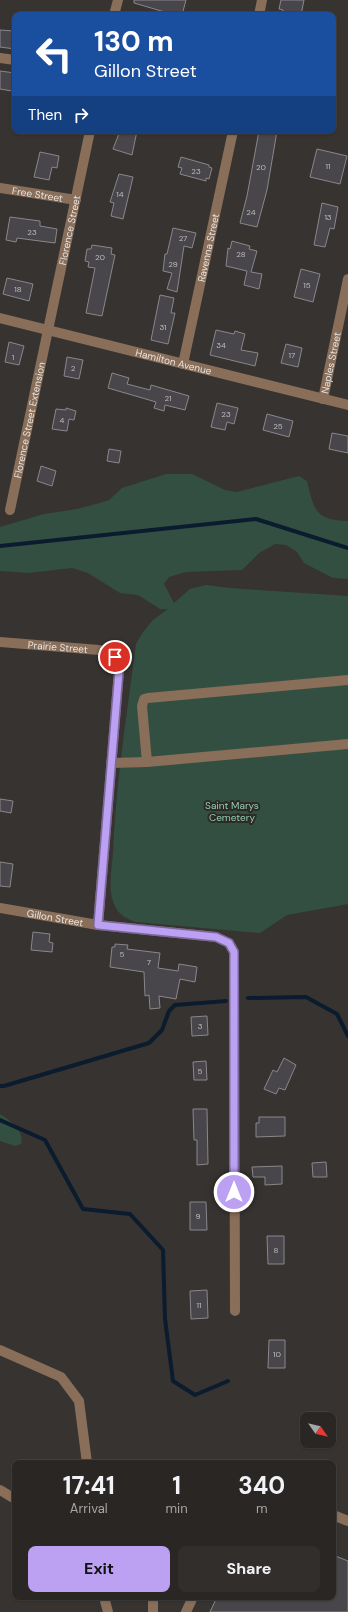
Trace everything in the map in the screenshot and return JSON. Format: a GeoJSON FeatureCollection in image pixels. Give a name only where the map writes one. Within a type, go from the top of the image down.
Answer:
{"type":"FeatureCollection","features":[{"type":"Feature","properties":{"kind":"street"},"geometry":{"type":"LineString","coordinates":[[115,12],[118,0]]}},
{"type":"Feature","properties":{"kind":"street"},"geometry":{"type":"LineString","coordinates":[[260,12],[262,0]]}},
{"type":"Feature","properties":{"kind":"street"},"geometry":{"type":"LineString","coordinates":[[0,58],[12,60]]}},
{"type":"Feature","properties":{"kind":"street","name":"Florence Street"},"geometry":{"type":"LineString","coordinates":[[49,330],[89,134]]}},
{"type":"Feature","properties":{"kind":"street","name":"Ravenna Street"},"geometry":{"type":"LineString","coordinates":[[183,364],[232,134]]}},
{"type":"Feature","properties":{"kind":"street","name":"Free Street"},"geometry":{"type":"LineString","coordinates":[[0,188],[76,200]]}},
{"type":"Feature","properties":{"kind":"street","name":"Naples Street"},"geometry":{"type":"LineString","coordinates":[[323,399],[348,279]]}},
{"type":"Feature","properties":{"kind":"street","name":"Hamilton Avenue"},"geometry":{"type":"LineString","coordinates":[[0,318],[348,405]]}},
{"type":"Feature","properties":{"kind":"street","name":"Florence Street Extension"},"geometry":{"type":"LineString","coordinates":[[10,510],[49,330]]}},
{"type":"Feature","properties":{"kind":"street","name":"Prairie Street"},"geometry":{"type":"LineString","coordinates":[[0,642],[99,650],[109,653],[115,657],[118,663],[119,671],[112,763]]}},
{"type":"Feature","properties":{"kind":"street"},"geometry":{"type":"LineString","coordinates":[[147,762],[142,706],[144,700],[348,680]]}},
{"type":"Feature","properties":{"kind":"street"},"geometry":{"type":"LineString","coordinates":[[98,925],[112,763],[147,762],[348,744]]}},
{"type":"Feature","properties":{"kind":"street","name":"Gillon Street"},"geometry":{"type":"LineString","coordinates":[[0,908],[98,925],[216,937],[228,942],[234,952],[235,1312]]}},
{"type":"Feature","properties":{"kind":"street"},"geometry":{"type":"LineString","coordinates":[[0,1348],[61,1377],[79,1401],[87,1460]]}},
{"type":"Feature","properties":{"kind":"street"},"geometry":{"type":"LineString","coordinates":[[0,1490],[12,1497]]}},
{"type":"Feature","properties":{"kind":"street"},"geometry":{"type":"LineString","coordinates":[[336,1516],[348,1521]]}},
{"type":"Feature","properties":{"kind":"street"},"geometry":{"type":"LineString","coordinates":[[105,1600],[108,1612]]}},
{"type":"Feature","properties":{"kind":"street"},"geometry":{"type":"LineString","coordinates":[[153,1600],[153,1612]]}},
{"type":"Feature","properties":{"kind":"street"},"geometry":{"type":"LineString","coordinates":[[186,1612],[192,1600]]}},
{"type":"Feature","properties":{"kind":"green space","name":"Saint Marys Cemetery"},"geometry":{"type":"Polygon","coordinates":[[[166,474],[192,474],[225,490],[237,492],[299,476],[307,481],[314,506],[322,516],[348,521],[348,579],[333,578],[304,563],[297,552],[286,545],[275,544],[259,553],[242,570],[186,572],[169,577],[164,584],[174,603],[190,589],[206,585],[348,596],[348,904],[287,915],[260,933],[136,922],[121,914],[117,909],[111,893],[114,826],[122,748],[136,644],[143,632],[153,620],[168,609],[160,609],[138,595],[120,593],[88,573],[72,568],[29,573],[0,571],[0,527],[44,514],[77,509],[109,500],[122,488],[166,474]]]}},
{"type":"Feature","properties":{"kind":"green space"},"geometry":{"type":"Polygon","coordinates":[[[0,1114],[12,1123],[19,1131],[22,1140],[21,1144],[15,1146],[0,1141],[0,1114]]]}},
{"type":"Feature","properties":{"kind":"building"},"geometry":{"type":"Polygon","coordinates":[[[134,0],[186,0],[183,12],[165,12],[134,3],[134,0]]]}},
{"type":"Feature","properties":{"kind":"building"},"geometry":{"type":"Polygon","coordinates":[[[281,0],[304,0],[302,12],[283,12],[283,10],[279,9],[281,0]]]}},
{"type":"Feature","properties":{"kind":"building"},"geometry":{"type":"Polygon","coordinates":[[[0,30],[12,31],[12,49],[0,47],[0,30]]]}},
{"type":"Feature","properties":{"kind":"building"},"geometry":{"type":"Polygon","coordinates":[[[0,71],[12,73],[12,91],[0,89],[0,71]]]}},
{"type":"Feature","properties":{"kind":"building"},"geometry":{"type":"Polygon","coordinates":[[[119,134],[136,134],[132,155],[113,149],[119,134]]]}},
{"type":"Feature","properties":{"kind":"building"},"geometry":{"type":"Polygon","coordinates":[[[258,134],[276,134],[267,190],[257,227],[240,223],[247,196],[258,134]]]}},
{"type":"Feature","properties":{"kind":"building"},"geometry":{"type":"Polygon","coordinates":[[[317,149],[347,156],[340,184],[310,177],[317,149]]]}},
{"type":"Feature","properties":{"kind":"building"},"geometry":{"type":"Polygon","coordinates":[[[40,152],[59,156],[57,168],[52,167],[49,180],[34,177],[40,152]]]}},
{"type":"Feature","properties":{"kind":"building"},"geometry":{"type":"Polygon","coordinates":[[[181,157],[209,165],[209,167],[212,168],[209,179],[206,178],[206,181],[180,174],[182,168],[178,167],[181,157]]]}},
{"type":"Feature","properties":{"kind":"building"},"geometry":{"type":"Polygon","coordinates":[[[119,174],[133,177],[123,219],[111,216],[114,203],[110,202],[119,174]]]}},
{"type":"Feature","properties":{"kind":"building"},"geometry":{"type":"Polygon","coordinates":[[[322,203],[338,207],[334,229],[330,228],[325,247],[314,245],[322,203]]]}},
{"type":"Feature","properties":{"kind":"building"},"geometry":{"type":"Polygon","coordinates":[[[10,217],[40,221],[40,226],[57,229],[55,243],[17,238],[16,242],[6,240],[10,217]]]}},
{"type":"Feature","properties":{"kind":"building"},"geometry":{"type":"Polygon","coordinates":[[[173,228],[196,233],[192,248],[184,246],[177,292],[167,289],[172,273],[163,271],[165,254],[167,254],[173,228]]]}},
{"type":"Feature","properties":{"kind":"building"},"geometry":{"type":"Polygon","coordinates":[[[232,241],[250,246],[249,249],[257,251],[251,272],[262,274],[259,289],[244,285],[247,271],[226,266],[228,248],[230,249],[232,241]]]}},
{"type":"Feature","properties":{"kind":"building"},"geometry":{"type":"Polygon","coordinates":[[[92,245],[112,248],[111,254],[115,255],[102,316],[86,313],[95,268],[88,267],[89,262],[85,261],[87,249],[91,249],[92,245]]]}},
{"type":"Feature","properties":{"kind":"building"},"geometry":{"type":"Polygon","coordinates":[[[301,269],[320,274],[313,302],[294,297],[301,269]]]}},
{"type":"Feature","properties":{"kind":"building"},"geometry":{"type":"Polygon","coordinates":[[[7,278],[33,284],[29,301],[3,294],[7,278]]]}},
{"type":"Feature","properties":{"kind":"building"},"geometry":{"type":"Polygon","coordinates":[[[160,295],[174,298],[171,313],[175,313],[168,344],[151,340],[160,295]]]}},
{"type":"Feature","properties":{"kind":"building"},"geometry":{"type":"Polygon","coordinates":[[[216,330],[234,334],[235,331],[245,334],[241,350],[258,353],[255,366],[210,355],[216,330]]]}},
{"type":"Feature","properties":{"kind":"building"},"geometry":{"type":"Polygon","coordinates":[[[9,342],[24,346],[19,365],[5,362],[9,342]]]}},
{"type":"Feature","properties":{"kind":"building"},"geometry":{"type":"Polygon","coordinates":[[[286,344],[302,348],[298,367],[281,363],[286,344]]]}},
{"type":"Feature","properties":{"kind":"building"},"geometry":{"type":"Polygon","coordinates":[[[67,357],[83,360],[79,379],[64,376],[67,357]]]}},
{"type":"Feature","properties":{"kind":"building"},"geometry":{"type":"Polygon","coordinates":[[[112,373],[129,378],[127,384],[150,390],[151,385],[189,396],[185,410],[165,405],[164,411],[154,408],[156,402],[108,388],[112,373]]]}},
{"type":"Feature","properties":{"kind":"building"},"geometry":{"type":"Polygon","coordinates":[[[217,403],[238,408],[234,424],[227,422],[225,430],[211,427],[217,403]]]}},
{"type":"Feature","properties":{"kind":"building"},"geometry":{"type":"Polygon","coordinates":[[[66,408],[76,411],[74,420],[69,419],[67,431],[52,429],[56,409],[66,410],[66,408]]]}},
{"type":"Feature","properties":{"kind":"building"},"geometry":{"type":"Polygon","coordinates":[[[267,414],[293,421],[289,437],[263,430],[267,414]]]}},
{"type":"Feature","properties":{"kind":"building"},"geometry":{"type":"Polygon","coordinates":[[[332,433],[348,436],[348,453],[329,449],[332,433]]]}},
{"type":"Feature","properties":{"kind":"building"},"geometry":{"type":"Polygon","coordinates":[[[109,449],[121,451],[119,463],[107,461],[109,449]]]}},
{"type":"Feature","properties":{"kind":"building"},"geometry":{"type":"Polygon","coordinates":[[[41,466],[56,471],[52,486],[37,481],[41,466]]]}},
{"type":"Feature","properties":{"kind":"building"},"geometry":{"type":"Polygon","coordinates":[[[0,799],[13,801],[11,813],[0,811],[0,799]]]}},
{"type":"Feature","properties":{"kind":"building"},"geometry":{"type":"Polygon","coordinates":[[[0,862],[13,864],[10,887],[0,886],[0,862]]]}},
{"type":"Feature","properties":{"kind":"building"},"geometry":{"type":"Polygon","coordinates":[[[33,932],[50,934],[49,942],[53,943],[52,952],[31,950],[33,932]]]}},
{"type":"Feature","properties":{"kind":"building"},"geometry":{"type":"Polygon","coordinates":[[[115,944],[128,945],[127,949],[160,953],[158,968],[178,971],[179,964],[197,967],[195,982],[180,979],[176,999],[159,996],[160,1008],[150,1009],[149,995],[145,996],[144,972],[110,967],[112,947],[115,947],[115,944]]]}},
{"type":"Feature","properties":{"kind":"building"},"geometry":{"type":"Polygon","coordinates":[[[207,1016],[208,1035],[192,1036],[191,1017],[207,1016]]]}},
{"type":"Feature","properties":{"kind":"building"},"geometry":{"type":"Polygon","coordinates":[[[284,1058],[296,1065],[285,1090],[279,1088],[276,1094],[264,1089],[273,1070],[277,1072],[284,1058]]]}},
{"type":"Feature","properties":{"kind":"building"},"geometry":{"type":"Polygon","coordinates":[[[206,1061],[207,1080],[194,1080],[193,1062],[206,1061]]]}},
{"type":"Feature","properties":{"kind":"building"},"geometry":{"type":"Polygon","coordinates":[[[193,1109],[207,1109],[208,1164],[197,1165],[197,1140],[194,1140],[193,1109]]]}},
{"type":"Feature","properties":{"kind":"building"},"geometry":{"type":"Polygon","coordinates":[[[259,1117],[285,1117],[285,1136],[256,1137],[256,1123],[259,1123],[259,1117]]]}},
{"type":"Feature","properties":{"kind":"building"},"geometry":{"type":"Polygon","coordinates":[[[326,1162],[327,1177],[313,1177],[312,1163],[326,1162]]]}},
{"type":"Feature","properties":{"kind":"building"},"geometry":{"type":"Polygon","coordinates":[[[282,1166],[282,1184],[265,1185],[265,1177],[253,1177],[252,1167],[282,1166]]]}},
{"type":"Feature","properties":{"kind":"building"},"geometry":{"type":"Polygon","coordinates":[[[190,1202],[206,1202],[207,1230],[190,1230],[190,1202]]]}},
{"type":"Feature","properties":{"kind":"building"},"geometry":{"type":"Polygon","coordinates":[[[267,1236],[284,1236],[284,1264],[268,1264],[267,1236]]]}},
{"type":"Feature","properties":{"kind":"building"},"geometry":{"type":"Polygon","coordinates":[[[207,1290],[208,1318],[191,1319],[190,1291],[207,1290]]]}},
{"type":"Feature","properties":{"kind":"building"},"geometry":{"type":"Polygon","coordinates":[[[269,1340],[285,1340],[285,1368],[268,1368],[269,1340]]]}},
{"type":"Feature","properties":{"kind":"building"},"geometry":{"type":"Polygon","coordinates":[[[336,1556],[348,1561],[348,1612],[210,1612],[216,1600],[336,1600],[336,1556]]]}},
{"type":"Feature","properties":{"kind":"waterway"},"geometry":{"type":"LineString","coordinates":[[0,546],[256,519],[348,548]]}},
{"type":"Feature","properties":{"kind":"waterway"},"geometry":{"type":"LineString","coordinates":[[248,998],[306,997],[337,1014],[348,1036]]}},
{"type":"Feature","properties":{"kind":"waterway"},"geometry":{"type":"LineString","coordinates":[[0,1086],[149,1043],[162,1030],[169,1011],[175,1005],[226,1001]]}},
{"type":"Feature","properties":{"kind":"waterway"},"geometry":{"type":"LineString","coordinates":[[0,1120],[45,1140],[83,1209],[130,1214],[163,1250],[165,1319],[173,1381],[195,1395],[228,1381]]}},
{"type":"Feature","properties":{"kind":"route"},"geometry":{"type":"LineString","coordinates":[[115,657],[118,663],[119,671],[98,925],[216,937],[229,943],[234,952],[234,1192]]}}]}
